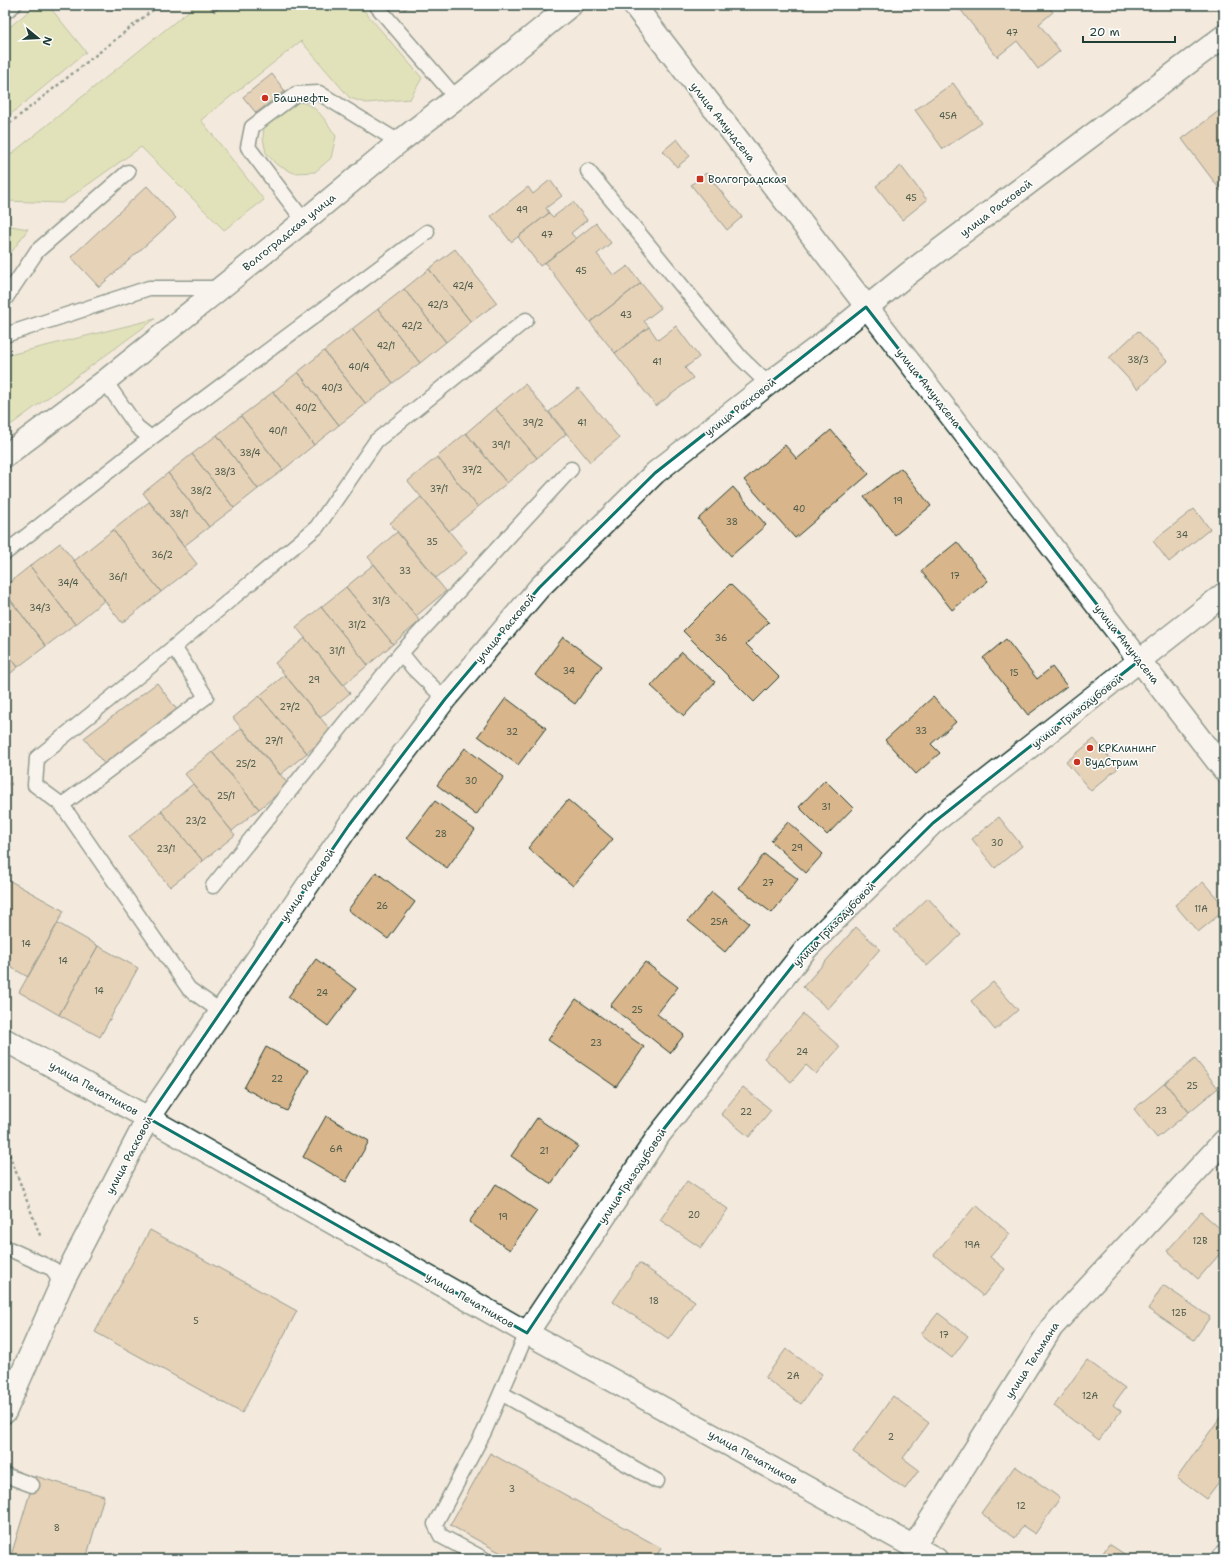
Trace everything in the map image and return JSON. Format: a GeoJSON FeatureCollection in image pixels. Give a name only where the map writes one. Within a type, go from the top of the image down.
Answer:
{"type":"FeatureCollection","features":[{"type":"Feature","properties":{"kind":"street","name":"Волгоградская улица"},"geometry":{"type":"LineString","coordinates":[[5,456],[105,381],[304,221],[399,142],[571,5]]}},
{"type":"Feature","properties":{"kind":"street","name":"улица Амундсена"},"geometry":{"type":"LineString","coordinates":[[634,5],[1224,770]]}},
{"type":"Feature","properties":{"kind":"street","name":"улица Расковой"},"geometry":{"type":"LineString","coordinates":[[5,1412],[61,1285],[148,1118],[349,825],[445,699],[539,588],[655,473],[768,384],[822,344],[909,272],[1224,36]]}},
{"type":"Feature","properties":{"kind":"street","name":"улица Гризодубовой"},"geometry":{"type":"LineString","coordinates":[[527,1332],[659,1135],[806,949],[933,823],[1224,594]]}},
{"type":"Feature","properties":{"kind":"street","name":"улица Печатников"},"geometry":{"type":"LineString","coordinates":[[5,1040],[148,1118],[527,1332],[936,1559]]}},
{"type":"Feature","properties":{"kind":"street","name":"улица Тельмана"},"geometry":{"type":"LineString","coordinates":[[914,1546],[1052,1327],[1224,1141]]}},
{"type":"Feature","properties":{"kind":"lane"},"geometry":{"type":"LineString","coordinates":[[5,12],[14,5]]}},
{"type":"Feature","properties":{"kind":"lane"},"geometry":{"type":"LineString","coordinates":[[376,5],[456,98]]}},
{"type":"Feature","properties":{"kind":"lane"},"geometry":{"type":"LineString","coordinates":[[304,221],[248,147],[252,127],[296,94],[319,93],[399,142]]}},
{"type":"Feature","properties":{"kind":"lane"},"geometry":{"type":"LineString","coordinates":[[588,171],[740,357],[768,384]]}},
{"type":"Feature","properties":{"kind":"lane"},"geometry":{"type":"LineString","coordinates":[[5,299],[38,251],[128,172]]}},
{"type":"Feature","properties":{"kind":"lane"},"geometry":{"type":"LineString","coordinates":[[5,553],[150,438],[427,232]]}},
{"type":"Feature","properties":{"kind":"lane"},"geometry":{"type":"LineString","coordinates":[[5,335],[149,288],[220,288]]}},
{"type":"Feature","properties":{"kind":"lane"},"geometry":{"type":"LineString","coordinates":[[220,1011],[189,989],[62,805],[34,785],[37,758],[174,647],[317,527],[376,441],[526,320]]}},
{"type":"Feature","properties":{"kind":"lane"},"geometry":{"type":"LineString","coordinates":[[105,381],[138,427],[150,438]]}},
{"type":"Feature","properties":{"kind":"lane"},"geometry":{"type":"LineString","coordinates":[[213,886],[401,653],[570,469]]}},
{"type":"Feature","properties":{"kind":"lane"},"geometry":{"type":"LineString","coordinates":[[62,805],[206,698],[174,647]]}},
{"type":"Feature","properties":{"kind":"lane"},"geometry":{"type":"LineString","coordinates":[[401,653],[445,699]]}},
{"type":"Feature","properties":{"kind":"lane"},"geometry":{"type":"LineString","coordinates":[[5,1247],[53,1269],[61,1285]]}},
{"type":"Feature","properties":{"kind":"lane"},"geometry":{"type":"LineString","coordinates":[[484,1559],[442,1536],[435,1524],[484,1432],[527,1332]]}},
{"type":"Feature","properties":{"kind":"lane"},"geometry":{"type":"LineString","coordinates":[[501,1394],[657,1481]]}},
{"type":"Feature","properties":{"kind":"lane"},"geometry":{"type":"LineString","coordinates":[[5,1475],[32,1486]]}},
{"type":"Feature","properties":{"kind":"path"},"geometry":{"type":"LineString","coordinates":[[5,126],[159,5]]}},
{"type":"Feature","properties":{"kind":"highlighted area"},"geometry":{"type":"Polygon","coordinates":[[[866,307],[1140,660],[933,823],[806,949],[659,1135],[527,1333],[148,1118],[349,825],[445,699],[539,588],[655,473],[866,307]]]}},
{"type":"Feature","properties":{"kind":"green space"},"geometry":{"type":"Polygon","coordinates":[[[36,5],[48,5],[86,52],[5,119],[5,31],[36,5]]]}},
{"type":"Feature","properties":{"kind":"green space"},"geometry":{"type":"Polygon","coordinates":[[[196,5],[359,5],[422,78],[410,99],[366,103],[350,98],[301,41],[201,120],[264,200],[224,230],[141,147],[62,203],[5,201],[5,159],[196,5]]]}},
{"type":"Feature","properties":{"kind":"green space"},"geometry":{"type":"Polygon","coordinates":[[[297,102],[304,103],[315,109],[336,136],[331,158],[315,172],[294,173],[277,165],[266,153],[263,138],[264,127],[297,102]]]}},
{"type":"Feature","properties":{"kind":"green space"},"geometry":{"type":"Polygon","coordinates":[[[5,225],[28,229],[5,261],[5,225]]]}},
{"type":"Feature","properties":{"kind":"green space"},"geometry":{"type":"Polygon","coordinates":[[[155,319],[5,429],[5,356],[155,319]]]}},
{"type":"Feature","properties":{"kind":"building"},"geometry":{"type":"Polygon","coordinates":[[[208,5],[223,5],[214,12],[208,5]]]}},
{"type":"Feature","properties":{"kind":"building"},"geometry":{"type":"Polygon","coordinates":[[[400,5],[411,5],[404,10],[400,5]]]}},
{"type":"Feature","properties":{"kind":"building"},"geometry":{"type":"Polygon","coordinates":[[[957,5],[1047,5],[1053,12],[1039,24],[1060,51],[1038,69],[1017,41],[997,57],[957,5]]]}},
{"type":"Feature","properties":{"kind":"building"},"geometry":{"type":"Polygon","coordinates":[[[1181,5],[1190,5],[1184,9],[1181,5]]]}},
{"type":"Feature","properties":{"kind":"building"},"geometry":{"type":"Polygon","coordinates":[[[272,74],[285,91],[256,113],[243,97],[272,74]]]}},
{"type":"Feature","properties":{"kind":"building"},"geometry":{"type":"Polygon","coordinates":[[[953,83],[982,123],[943,149],[915,110],[953,83]]]}},
{"type":"Feature","properties":{"kind":"building"},"geometry":{"type":"Polygon","coordinates":[[[1224,107],[1224,189],[1221,191],[1182,139],[1224,107]]]}},
{"type":"Feature","properties":{"kind":"building"},"geometry":{"type":"Polygon","coordinates":[[[677,139],[690,156],[677,167],[663,151],[677,139]]]}},
{"type":"Feature","properties":{"kind":"building"},"geometry":{"type":"Polygon","coordinates":[[[901,166],[927,200],[902,220],[876,186],[901,166]]]}},
{"type":"Feature","properties":{"kind":"building"},"geometry":{"type":"Polygon","coordinates":[[[706,173],[742,217],[727,230],[691,185],[706,173]]]}},
{"type":"Feature","properties":{"kind":"building"},"geometry":{"type":"Polygon","coordinates":[[[550,180],[562,196],[546,208],[549,213],[511,242],[491,216],[528,187],[533,194],[550,180]]]}},
{"type":"Feature","properties":{"kind":"building"},"geometry":{"type":"Polygon","coordinates":[[[147,186],[176,218],[99,287],[71,257],[147,186]]]}},
{"type":"Feature","properties":{"kind":"building"},"geometry":{"type":"Polygon","coordinates":[[[573,202],[587,220],[571,233],[576,239],[540,266],[518,237],[549,213],[553,217],[573,202]]]}},
{"type":"Feature","properties":{"kind":"building"},"geometry":{"type":"Polygon","coordinates":[[[596,223],[611,243],[597,254],[614,276],[628,266],[641,283],[590,322],[545,263],[596,223]]]}},
{"type":"Feature","properties":{"kind":"building"},"geometry":{"type":"Polygon","coordinates":[[[455,249],[497,303],[471,322],[429,269],[455,249]]]}},
{"type":"Feature","properties":{"kind":"building"},"geometry":{"type":"Polygon","coordinates":[[[429,269],[471,322],[446,342],[404,289],[429,269]]]}},
{"type":"Feature","properties":{"kind":"building"},"geometry":{"type":"Polygon","coordinates":[[[641,283],[661,308],[644,321],[649,327],[615,353],[590,322],[641,283]]]}},
{"type":"Feature","properties":{"kind":"building"},"geometry":{"type":"Polygon","coordinates":[[[404,289],[446,342],[420,363],[378,309],[404,289]]]}},
{"type":"Feature","properties":{"kind":"building"},"geometry":{"type":"Polygon","coordinates":[[[378,309],[420,363],[393,383],[352,329],[378,309]]]}},
{"type":"Feature","properties":{"kind":"building"},"geometry":{"type":"Polygon","coordinates":[[[676,326],[699,357],[685,368],[693,378],[656,406],[615,353],[649,327],[658,340],[676,326]]]}},
{"type":"Feature","properties":{"kind":"building"},"geometry":{"type":"Polygon","coordinates":[[[352,329],[393,383],[366,404],[324,351],[352,329]]]}},
{"type":"Feature","properties":{"kind":"building"},"geometry":{"type":"Polygon","coordinates":[[[1138,331],[1167,361],[1138,389],[1109,358],[1138,331]]]}},
{"type":"Feature","properties":{"kind":"building"},"geometry":{"type":"Polygon","coordinates":[[[324,351],[366,404],[339,425],[298,372],[324,351]]]}},
{"type":"Feature","properties":{"kind":"building"},"geometry":{"type":"Polygon","coordinates":[[[298,372],[339,425],[314,445],[273,392],[298,372]]]}},
{"type":"Feature","properties":{"kind":"building"},"geometry":{"type":"Polygon","coordinates":[[[525,384],[566,434],[537,458],[495,408],[525,384]]]}},
{"type":"Feature","properties":{"kind":"building"},"geometry":{"type":"Polygon","coordinates":[[[578,388],[619,438],[590,462],[549,412],[578,388]]]}},
{"type":"Feature","properties":{"kind":"building"},"geometry":{"type":"Polygon","coordinates":[[[273,392],[314,445],[283,470],[241,416],[273,392]]]}},
{"type":"Feature","properties":{"kind":"building"},"geometry":{"type":"Polygon","coordinates":[[[495,408],[537,458],[507,483],[466,433],[495,408]]]}},
{"type":"Feature","properties":{"kind":"building"},"geometry":{"type":"Polygon","coordinates":[[[241,416],[283,470],[258,489],[217,435],[241,416]]]}},
{"type":"Feature","properties":{"kind":"building"},"geometry":{"type":"Polygon","coordinates":[[[831,430],[869,474],[795,538],[744,480],[785,445],[797,459],[831,430]]]}},
{"type":"Feature","properties":{"kind":"building"},"geometry":{"type":"Polygon","coordinates":[[[466,433],[507,483],[478,507],[437,457],[466,433]]]}},
{"type":"Feature","properties":{"kind":"building"},"geometry":{"type":"Polygon","coordinates":[[[217,435],[258,489],[234,508],[192,454],[217,435]]]}},
{"type":"Feature","properties":{"kind":"building"},"geometry":{"type":"Polygon","coordinates":[[[192,454],[234,508],[209,527],[168,473],[192,454]]]}},
{"type":"Feature","properties":{"kind":"building"},"geometry":{"type":"Polygon","coordinates":[[[437,457],[478,507],[449,531],[408,481],[437,457]]]}},
{"type":"Feature","properties":{"kind":"building"},"geometry":{"type":"Polygon","coordinates":[[[901,468],[931,506],[895,535],[864,497],[901,468]]]}},
{"type":"Feature","properties":{"kind":"building"},"geometry":{"type":"Polygon","coordinates":[[[168,473],[209,527],[184,546],[143,493],[168,473]]]}},
{"type":"Feature","properties":{"kind":"building"},"geometry":{"type":"Polygon","coordinates":[[[733,487],[766,525],[731,556],[698,519],[733,487]]]}},
{"type":"Feature","properties":{"kind":"building"},"geometry":{"type":"Polygon","coordinates":[[[421,497],[467,553],[436,578],[390,523],[421,497]]]}},
{"type":"Feature","properties":{"kind":"building"},"geometry":{"type":"Polygon","coordinates":[[[149,502],[197,564],[161,592],[113,530],[149,502]]]}},
{"type":"Feature","properties":{"kind":"building"},"geometry":{"type":"Polygon","coordinates":[[[1194,509],[1210,529],[1169,562],[1153,541],[1194,509]]]}},
{"type":"Feature","properties":{"kind":"building"},"geometry":{"type":"Polygon","coordinates":[[[113,530],[161,592],[122,623],[74,561],[113,530]]]}},
{"type":"Feature","properties":{"kind":"building"},"geometry":{"type":"Polygon","coordinates":[[[397,532],[446,591],[416,616],[368,557],[397,532]]]}},
{"type":"Feature","properties":{"kind":"building"},"geometry":{"type":"Polygon","coordinates":[[[957,542],[988,581],[952,610],[921,571],[957,542]]]}},
{"type":"Feature","properties":{"kind":"building"},"geometry":{"type":"Polygon","coordinates":[[[60,543],[105,600],[75,624],[30,566],[60,543]]]}},
{"type":"Feature","properties":{"kind":"building"},"geometry":{"type":"Polygon","coordinates":[[[374,564],[420,621],[393,644],[346,587],[374,564]]]}},
{"type":"Feature","properties":{"kind":"building"},"geometry":{"type":"Polygon","coordinates":[[[30,566],[75,624],[46,646],[5,593],[5,586],[30,566]]]}},
{"type":"Feature","properties":{"kind":"building"},"geometry":{"type":"Polygon","coordinates":[[[730,584],[769,622],[746,644],[779,677],[754,702],[683,631],[730,584]]]}},
{"type":"Feature","properties":{"kind":"building"},"geometry":{"type":"Polygon","coordinates":[[[346,587],[393,644],[368,665],[321,607],[346,587]]]}},
{"type":"Feature","properties":{"kind":"building"},"geometry":{"type":"Polygon","coordinates":[[[5,593],[46,646],[18,667],[5,650],[5,593]]]}},
{"type":"Feature","properties":{"kind":"building"},"geometry":{"type":"Polygon","coordinates":[[[321,607],[368,665],[344,685],[296,627],[321,607]]]}},
{"type":"Feature","properties":{"kind":"building"},"geometry":{"type":"Polygon","coordinates":[[[563,637],[602,666],[575,704],[535,675],[563,637]]]}},
{"type":"Feature","properties":{"kind":"building"},"geometry":{"type":"Polygon","coordinates":[[[305,638],[350,693],[320,718],[275,663],[305,638]]]}},
{"type":"Feature","properties":{"kind":"building"},"geometry":{"type":"Polygon","coordinates":[[[1006,639],[1037,679],[1052,667],[1067,686],[1028,715],[983,658],[1006,639]]]}},
{"type":"Feature","properties":{"kind":"building"},"geometry":{"type":"Polygon","coordinates":[[[5,650],[18,667],[5,678],[5,650]]]}},
{"type":"Feature","properties":{"kind":"building"},"geometry":{"type":"Polygon","coordinates":[[[682,652],[715,682],[684,716],[651,686],[682,652]]]}},
{"type":"Feature","properties":{"kind":"building"},"geometry":{"type":"Polygon","coordinates":[[[285,675],[332,732],[307,753],[259,696],[285,675]]]}},
{"type":"Feature","properties":{"kind":"building"},"geometry":{"type":"Polygon","coordinates":[[[157,683],[181,715],[108,769],[84,738],[157,683]]]}},
{"type":"Feature","properties":{"kind":"building"},"geometry":{"type":"Polygon","coordinates":[[[259,696],[307,753],[280,775],[233,718],[259,696]]]}},
{"type":"Feature","properties":{"kind":"building"},"geometry":{"type":"Polygon","coordinates":[[[933,697],[956,722],[931,744],[940,753],[916,774],[885,740],[933,697]]]}},
{"type":"Feature","properties":{"kind":"building"},"geometry":{"type":"Polygon","coordinates":[[[506,698],[546,728],[518,765],[478,736],[506,698]]]}},
{"type":"Feature","properties":{"kind":"building"},"geometry":{"type":"Polygon","coordinates":[[[242,728],[289,785],[259,809],[212,752],[242,728]]]}},
{"type":"Feature","properties":{"kind":"building"},"geometry":{"type":"Polygon","coordinates":[[[1094,739],[1118,768],[1091,791],[1066,762],[1094,739]]]}},
{"type":"Feature","properties":{"kind":"building"},"geometry":{"type":"Polygon","coordinates":[[[465,748],[504,777],[476,815],[437,785],[465,748]]]}},
{"type":"Feature","properties":{"kind":"building"},"geometry":{"type":"Polygon","coordinates":[[[212,752],[259,809],[232,831],[185,774],[212,752]]]}},
{"type":"Feature","properties":{"kind":"building"},"geometry":{"type":"Polygon","coordinates":[[[825,780],[853,808],[827,835],[799,807],[825,780]]]}},
{"type":"Feature","properties":{"kind":"building"},"geometry":{"type":"Polygon","coordinates":[[[193,784],[235,835],[203,861],[161,811],[193,784]]]}},
{"type":"Feature","properties":{"kind":"building"},"geometry":{"type":"Polygon","coordinates":[[[568,800],[613,839],[573,886],[528,848],[568,800]]]}},
{"type":"Feature","properties":{"kind":"building"},"geometry":{"type":"Polygon","coordinates":[[[435,801],[475,830],[447,868],[407,838],[435,801]]]}},
{"type":"Feature","properties":{"kind":"building"},"geometry":{"type":"Polygon","coordinates":[[[161,811],[203,861],[170,887],[129,837],[161,811]]]}},
{"type":"Feature","properties":{"kind":"building"},"geometry":{"type":"Polygon","coordinates":[[[999,817],[1022,846],[995,868],[972,839],[999,817]]]}},
{"type":"Feature","properties":{"kind":"building"},"geometry":{"type":"Polygon","coordinates":[[[788,822],[823,854],[806,873],[771,841],[788,822]]]}},
{"type":"Feature","properties":{"kind":"building"},"geometry":{"type":"Polygon","coordinates":[[[764,854],[798,879],[772,913],[739,888],[764,854]]]}},
{"type":"Feature","properties":{"kind":"building"},"geometry":{"type":"Polygon","coordinates":[[[376,872],[415,902],[388,939],[348,910],[376,872]]]}},
{"type":"Feature","properties":{"kind":"building"},"geometry":{"type":"Polygon","coordinates":[[[5,878],[64,911],[28,977],[5,964],[5,878]]]}},
{"type":"Feature","properties":{"kind":"building"},"geometry":{"type":"Polygon","coordinates":[[[1203,882],[1224,906],[1224,911],[1198,932],[1175,905],[1203,882]]]}},
{"type":"Feature","properties":{"kind":"building"},"geometry":{"type":"Polygon","coordinates":[[[712,892],[749,923],[725,952],[688,921],[712,892]]]}},
{"type":"Feature","properties":{"kind":"building"},"geometry":{"type":"Polygon","coordinates":[[[928,898],[961,935],[927,966],[894,930],[928,898]]]}},
{"type":"Feature","properties":{"kind":"building"},"geometry":{"type":"Polygon","coordinates":[[[58,923],[98,946],[59,1015],[19,992],[58,923]]]}},
{"type":"Feature","properties":{"kind":"building"},"geometry":{"type":"Polygon","coordinates":[[[856,927],[880,949],[828,1009],[803,987],[856,927]]]}},
{"type":"Feature","properties":{"kind":"building"},"geometry":{"type":"Polygon","coordinates":[[[98,946],[138,968],[100,1037],[59,1015],[98,946]]]}},
{"type":"Feature","properties":{"kind":"building"},"geometry":{"type":"Polygon","coordinates":[[[316,959],[356,989],[328,1026],[288,997],[316,959]]]}},
{"type":"Feature","properties":{"kind":"building"},"geometry":{"type":"Polygon","coordinates":[[[645,962],[678,987],[657,1014],[684,1035],[670,1053],[610,1006],[645,962]]]}},
{"type":"Feature","properties":{"kind":"building"},"geometry":{"type":"Polygon","coordinates":[[[993,982],[1018,1010],[995,1030],[971,1001],[993,982]]]}},
{"type":"Feature","properties":{"kind":"building"},"geometry":{"type":"Polygon","coordinates":[[[576,999],[644,1047],[616,1087],[548,1040],[576,999]]]}},
{"type":"Feature","properties":{"kind":"building"},"geometry":{"type":"Polygon","coordinates":[[[803,1014],[840,1047],[816,1074],[806,1065],[791,1082],[764,1058],[803,1014]]]}},
{"type":"Feature","properties":{"kind":"building"},"geometry":{"type":"Polygon","coordinates":[[[266,1047],[309,1070],[287,1111],[244,1088],[266,1047]]]}},
{"type":"Feature","properties":{"kind":"building"},"geometry":{"type":"Polygon","coordinates":[[[1195,1059],[1218,1088],[1189,1112],[1165,1083],[1195,1059]]]}},
{"type":"Feature","properties":{"kind":"building"},"geometry":{"type":"Polygon","coordinates":[[[1165,1083],[1189,1112],[1157,1138],[1134,1109],[1165,1083]]]}},
{"type":"Feature","properties":{"kind":"building"},"geometry":{"type":"Polygon","coordinates":[[[743,1087],[771,1110],[749,1137],[721,1114],[743,1087]]]}},
{"type":"Feature","properties":{"kind":"building"},"geometry":{"type":"Polygon","coordinates":[[[326,1116],[369,1141],[346,1182],[303,1157],[326,1116]]]}},
{"type":"Feature","properties":{"kind":"building"},"geometry":{"type":"Polygon","coordinates":[[[537,1118],[578,1146],[551,1184],[511,1156],[537,1118]]]}},
{"type":"Feature","properties":{"kind":"building"},"geometry":{"type":"Polygon","coordinates":[[[687,1181],[728,1209],[701,1248],[660,1220],[687,1181]]]}},
{"type":"Feature","properties":{"kind":"building"},"geometry":{"type":"Polygon","coordinates":[[[496,1184],[537,1211],[510,1250],[469,1222],[496,1184]]]}},
{"type":"Feature","properties":{"kind":"building"},"geometry":{"type":"Polygon","coordinates":[[[976,1205],[1010,1234],[990,1257],[1005,1269],[983,1296],[934,1255],[976,1205]]]}},
{"type":"Feature","properties":{"kind":"building"},"geometry":{"type":"Polygon","coordinates":[[[1201,1212],[1224,1232],[1224,1249],[1198,1279],[1167,1251],[1201,1212]]]}},
{"type":"Feature","properties":{"kind":"building"},"geometry":{"type":"Polygon","coordinates":[[[150,1230],[297,1311],[242,1413],[95,1332],[150,1230]]]}},
{"type":"Feature","properties":{"kind":"building"},"geometry":{"type":"Polygon","coordinates":[[[639,1263],[695,1301],[669,1339],[613,1302],[639,1263]]]}},
{"type":"Feature","properties":{"kind":"building"},"geometry":{"type":"Polygon","coordinates":[[[1163,1285],[1210,1317],[1194,1340],[1148,1309],[1163,1285]]]}},
{"type":"Feature","properties":{"kind":"building"},"geometry":{"type":"Polygon","coordinates":[[[938,1313],[968,1336],[952,1358],[921,1334],[938,1313]]]}},
{"type":"Feature","properties":{"kind":"building"},"geometry":{"type":"Polygon","coordinates":[[[786,1349],[822,1374],[801,1404],[765,1378],[786,1349]]]}},
{"type":"Feature","properties":{"kind":"building"},"geometry":{"type":"Polygon","coordinates":[[[1087,1360],[1125,1388],[1113,1405],[1121,1411],[1099,1440],[1054,1406],[1087,1360]]]}},
{"type":"Feature","properties":{"kind":"building"},"geometry":{"type":"Polygon","coordinates":[[[893,1396],[929,1423],[903,1458],[919,1470],[905,1489],[853,1452],[893,1396]]]}},
{"type":"Feature","properties":{"kind":"building"},"geometry":{"type":"Polygon","coordinates":[[[1221,1416],[1224,1418],[1224,1475],[1206,1499],[1177,1478],[1221,1416]]]}},
{"type":"Feature","properties":{"kind":"building"},"geometry":{"type":"Polygon","coordinates":[[[490,1453],[661,1548],[655,1559],[512,1559],[450,1525],[490,1453]]]}},
{"type":"Feature","properties":{"kind":"building"},"geometry":{"type":"Polygon","coordinates":[[[1015,1466],[1060,1498],[1035,1534],[1023,1526],[1015,1538],[981,1513],[1015,1466]]]}},
{"type":"Feature","properties":{"kind":"building"},"geometry":{"type":"Polygon","coordinates":[[[35,1476],[104,1496],[86,1559],[10,1559],[35,1476]]]}},
{"type":"Feature","properties":{"kind":"building"},"geometry":{"type":"Polygon","coordinates":[[[1109,1544],[1132,1559],[1099,1559],[1109,1544]]]}},
{"type":"Feature","properties":{"kind":"place","name":"Башнефть"},"geometry":{"type":"Point","coordinates":[265,98]}},
{"type":"Feature","properties":{"kind":"place","name":"Волгоградская"},"geometry":{"type":"Point","coordinates":[700,179]}},
{"type":"Feature","properties":{"kind":"place","name":"КРКлининг"},"geometry":{"type":"Point","coordinates":[1090,748]}},
{"type":"Feature","properties":{"kind":"place","name":"ВудСтрим"},"geometry":{"type":"Point","coordinates":[1077,762]}}]}
